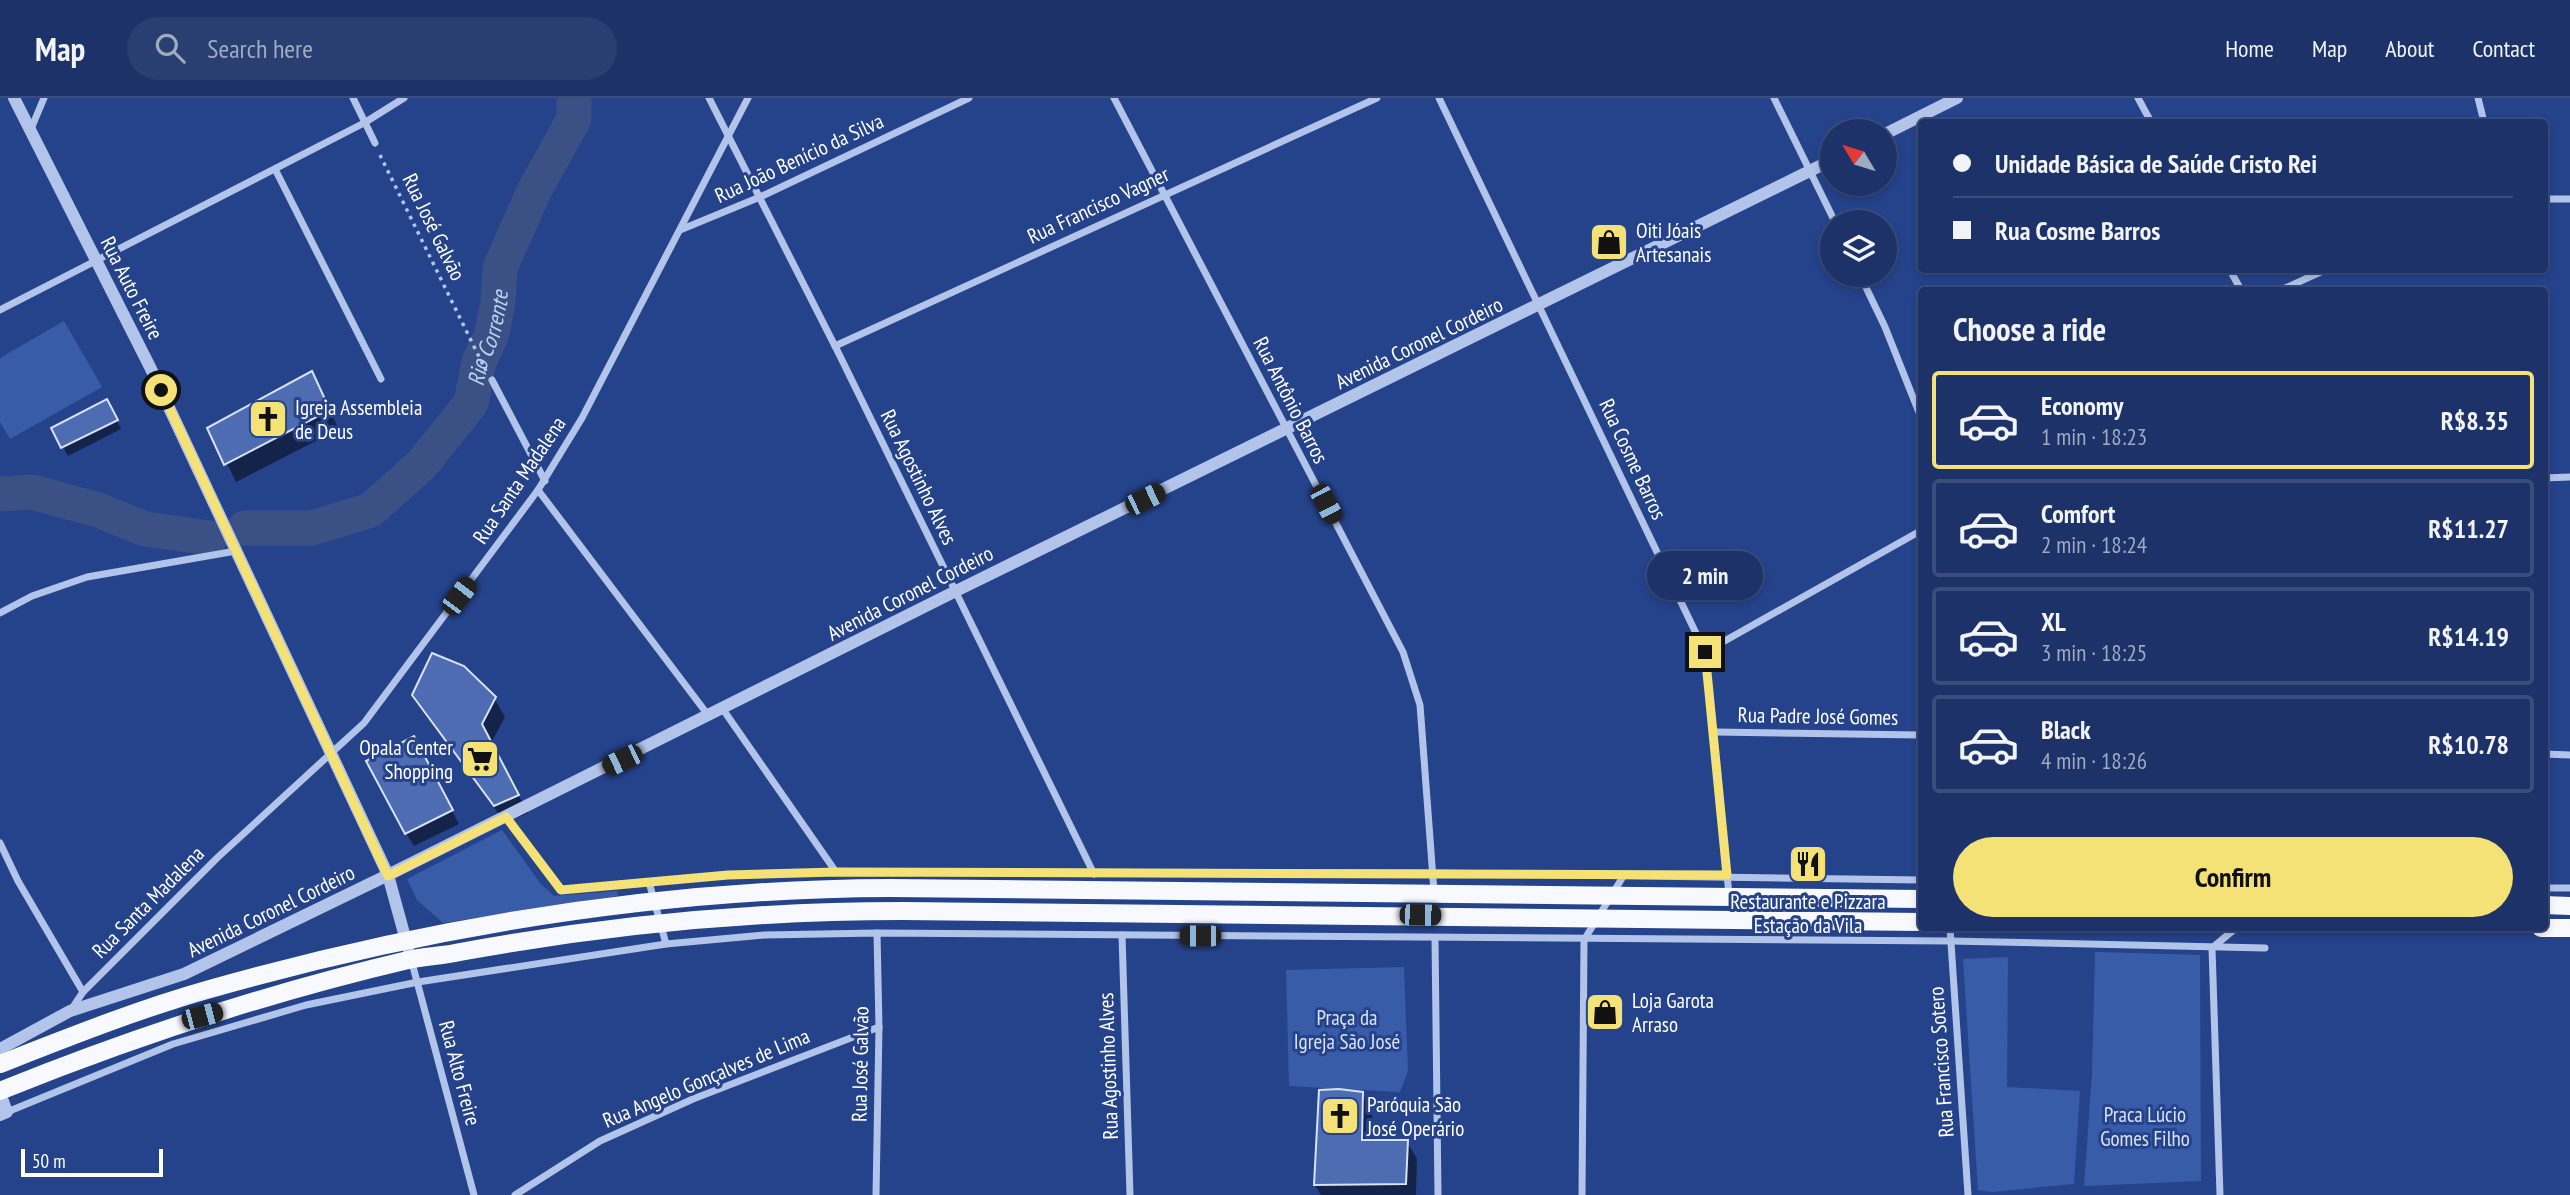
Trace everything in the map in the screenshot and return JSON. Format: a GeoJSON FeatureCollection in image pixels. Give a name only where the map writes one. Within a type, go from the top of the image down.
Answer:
{"type":"FeatureCollection","features":[{"type":"Feature","properties":{"kind":"main road"},"geometry":{"type":"LineString","coordinates":[[0,1064],[208,989],[406,940],[652,891],[805,888],[1172,890],[1434,892],[1611,897],[1918,898]]}},
{"type":"Feature","properties":{"kind":"main road"},"geometry":{"type":"LineString","coordinates":[[1172,890],[1172,915]]}},
{"type":"Feature","properties":{"kind":"main road"},"geometry":{"type":"LineString","coordinates":[[2548,905],[2570,906]]}},
{"type":"Feature","properties":{"kind":"main road"},"geometry":{"type":"LineString","coordinates":[[0,1092],[95,1052],[202,1016],[411,959],[660,921],[856,911],[1918,922]]}},
{"type":"Feature","properties":{"kind":"main road"},"geometry":{"type":"LineString","coordinates":[[2548,928],[2570,928]]}},
{"type":"Feature","properties":{"kind":"street","name":"Rua Auto Freire"},"geometry":{"type":"LineString","coordinates":[[14,98],[150,366],[388,876],[411,959]]}},
{"type":"Feature","properties":{"kind":"street"},"geometry":{"type":"LineString","coordinates":[[30,130],[44,98]]}},
{"type":"Feature","properties":{"kind":"street"},"geometry":{"type":"LineString","coordinates":[[353,98],[374,144]]}},
{"type":"Feature","properties":{"kind":"street"},"geometry":{"type":"LineString","coordinates":[[0,310],[96,258],[365,123],[404,98]]}},
{"type":"Feature","properties":{"kind":"street","name":"Rua Agostinho Alves"},"geometry":{"type":"LineString","coordinates":[[709,98],[835,346],[1094,874]]}},
{"type":"Feature","properties":{"kind":"street","name":"Rua Santa Madalena"},"geometry":{"type":"LineString","coordinates":[[70,1011],[83,992],[217,858],[364,723],[545,481],[582,418],[748,98]]}},
{"type":"Feature","properties":{"kind":"street","name":"Rua João Benício da Silva"},"geometry":{"type":"LineString","coordinates":[[680,230],[760,197],[969,98]]}},
{"type":"Feature","properties":{"kind":"street","name":"Rua Antônio Barros"},"geometry":{"type":"LineString","coordinates":[[1114,98],[1403,652],[1420,705],[1434,892]]}},
{"type":"Feature","properties":{"kind":"street","name":"Rua Francisco Vagner"},"geometry":{"type":"LineString","coordinates":[[835,346],[1377,98]]}},
{"type":"Feature","properties":{"kind":"street","name":"Rua Cosme Barros"},"geometry":{"type":"LineString","coordinates":[[1439,98],[1705,652],[1715,732],[1729,896]]}},
{"type":"Feature","properties":{"kind":"street"},"geometry":{"type":"LineString","coordinates":[[1774,98],[1829,210]]}},
{"type":"Feature","properties":{"kind":"street"},"geometry":{"type":"LineString","coordinates":[[1897,128],[1957,98]]}},
{"type":"Feature","properties":{"kind":"street"},"geometry":{"type":"LineString","coordinates":[[2138,98],[2149,119]]}},
{"type":"Feature","properties":{"kind":"street"},"geometry":{"type":"LineString","coordinates":[[2478,98],[2483,119]]}},
{"type":"Feature","properties":{"kind":"street","name":"Avenida Coronel Cordeiro"},"geometry":{"type":"LineString","coordinates":[[0,1049],[70,1011],[184,974],[388,876],[956,591],[1820,166]]}},
{"type":"Feature","properties":{"kind":"street"},"geometry":{"type":"LineString","coordinates":[[275,169],[381,379]]}},
{"type":"Feature","properties":{"kind":"street"},"geometry":{"type":"LineString","coordinates":[[2548,199],[2570,199]]}},
{"type":"Feature","properties":{"kind":"street"},"geometry":{"type":"LineString","coordinates":[[2288,287],[2318,273]]}},
{"type":"Feature","properties":{"kind":"street"},"geometry":{"type":"LineString","coordinates":[[1866,287],[1918,410]]}},
{"type":"Feature","properties":{"kind":"street"},"geometry":{"type":"LineString","coordinates":[[492,380],[545,481]]}},
{"type":"Feature","properties":{"kind":"street"},"geometry":{"type":"LineString","coordinates":[[2548,478],[2570,477]]}},
{"type":"Feature","properties":{"kind":"street"},"geometry":{"type":"LineString","coordinates":[[538,490],[708,715]]}},
{"type":"Feature","properties":{"kind":"street"},"geometry":{"type":"LineString","coordinates":[[1705,652],[1918,532]]}},
{"type":"Feature","properties":{"kind":"street"},"geometry":{"type":"LineString","coordinates":[[0,613],[32,597],[87,577],[236,551]]}},
{"type":"Feature","properties":{"kind":"street"},"geometry":{"type":"LineString","coordinates":[[722,708],[836,872]]}},
{"type":"Feature","properties":{"kind":"street","name":"Rua Padre José Gomes"},"geometry":{"type":"LineString","coordinates":[[1715,732],[1918,735]]}},
{"type":"Feature","properties":{"kind":"street"},"geometry":{"type":"LineString","coordinates":[[2548,754],[2570,755]]}},
{"type":"Feature","properties":{"kind":"street"},"geometry":{"type":"LineString","coordinates":[[506,817],[561,890],[652,891],[728,875],[836,872],[1727,875],[1918,880]]}},
{"type":"Feature","properties":{"kind":"street"},"geometry":{"type":"LineString","coordinates":[[0,843],[18,881],[83,992]]}},
{"type":"Feature","properties":{"kind":"street"},"geometry":{"type":"LineString","coordinates":[[1582,1195],[1584,940],[1624,875]]}},
{"type":"Feature","properties":{"kind":"street"},"geometry":{"type":"LineString","coordinates":[[2548,888],[2570,888]]}},
{"type":"Feature","properties":{"kind":"street"},"geometry":{"type":"LineString","coordinates":[[652,891],[666,944]]}},
{"type":"Feature","properties":{"kind":"street","name":"Rua Francisco Sotero"},"geometry":{"type":"LineString","coordinates":[[1950,931],[1968,1195]]}},
{"type":"Feature","properties":{"kind":"street"},"geometry":{"type":"LineString","coordinates":[[2212,948],[2232,931]]}},
{"type":"Feature","properties":{"kind":"street"},"geometry":{"type":"LineString","coordinates":[[0,1092],[3,1114],[173,1044],[306,1005],[418,982],[666,944],[765,936],[877,933],[1951,941],[2265,947]]}},
{"type":"Feature","properties":{"kind":"street","name":"Rua José Galvão"},"geometry":{"type":"LineString","coordinates":[[876,1195],[879,1027],[877,933]]}},
{"type":"Feature","properties":{"kind":"street","name":"Rua Agostinho Alves"},"geometry":{"type":"LineString","coordinates":[[1122,935],[1130,1195]]}},
{"type":"Feature","properties":{"kind":"street"},"geometry":{"type":"LineString","coordinates":[[1434,938],[1438,1195]]}},
{"type":"Feature","properties":{"kind":"street"},"geometry":{"type":"LineString","coordinates":[[2212,948],[2220,1195]]}},
{"type":"Feature","properties":{"kind":"street","name":"Rua Alto Freire"},"geometry":{"type":"LineString","coordinates":[[411,959],[474,1195]]}},
{"type":"Feature","properties":{"kind":"street","name":"Rua Angelo Gonçalves de Lima"},"geometry":{"type":"LineString","coordinates":[[515,1195],[600,1141],[694,1099],[879,1027]]}},
{"type":"Feature","properties":{"kind":"path","name":"Rua José Galvão"},"geometry":{"type":"LineString","coordinates":[[374,144],[479,362],[492,380]]}},
{"type":"Feature","properties":{"kind":"green space"},"geometry":{"type":"Polygon","coordinates":[[[64,321],[102,387],[10,439],[0,422],[0,358],[64,321]]]}},
{"type":"Feature","properties":{"kind":"green space"},"geometry":{"type":"Polygon","coordinates":[[[502,830],[540,883],[554,896],[617,891],[618,896],[443,923],[417,900],[407,879],[502,830]]]}},
{"type":"Feature","properties":{"kind":"green space","name":"Praca Lúcio Gomes Filho"},"geometry":{"type":"Polygon","coordinates":[[[2095,952],[2200,955],[2201,1181],[2084,1186],[2092,1074],[2095,952]]]}},
{"type":"Feature","properties":{"kind":"green space"},"geometry":{"type":"Polygon","coordinates":[[[2008,957],[2007,1087],[2080,1091],[2074,1184],[1992,1192],[1978,1190],[1963,959],[2008,957]]]}},
{"type":"Feature","properties":{"kind":"green space","name":"Praça da Igreja São José"},"geometry":{"type":"Polygon","coordinates":[[[1404,967],[1408,1071],[1400,1092],[1289,1086],[1286,970],[1404,967]]]}},
{"type":"Feature","properties":{"kind":"building","name":"Igreja Assembleia de Deus"},"geometry":{"type":"Polygon","coordinates":[[[312,371],[330,410],[224,465],[207,428],[312,371]]]}},
{"type":"Feature","properties":{"kind":"building"},"geometry":{"type":"Polygon","coordinates":[[[107,399],[118,420],[61,448],[51,428],[107,399]]]}},
{"type":"Feature","properties":{"kind":"building","name":"Opala Center Shopping"},"geometry":{"type":"Polygon","coordinates":[[[432,653],[464,666],[496,697],[482,724],[519,795],[494,806],[412,695],[432,653]]]}},
{"type":"Feature","properties":{"kind":"building"},"geometry":{"type":"Polygon","coordinates":[[[414,736],[453,810],[405,834],[366,761],[414,736]]]}},
{"type":"Feature","properties":{"kind":"building","name":"Paróquia São José Operário"},"geometry":{"type":"Polygon","coordinates":[[[1319,1090],[1363,1092],[1362,1140],[1408,1140],[1406,1184],[1314,1185],[1319,1090]]]}},
{"type":"Feature","properties":{"kind":"waterway","name":"Rio Corrente"},"geometry":{"type":"LineString","coordinates":[[245,528],[312,528],[371,510],[422,464],[471,403],[479,362],[491,336],[498,303],[500,268],[534,191],[574,119],[574,98]]}},
{"type":"Feature","properties":{"kind":"waterway","name":"Rio Corrente"},"geometry":{"type":"LineString","coordinates":[[0,494],[32,492],[98,510],[145,529],[210,538]]}},
{"type":"Feature","properties":{"kind":"place","name":"Oiti Jóais Artesanais"},"geometry":{"type":"Point","coordinates":[1609,242]}},
{"type":"Feature","properties":{"kind":"place","name":"Igreja Assembleia de Deus"},"geometry":{"type":"Point","coordinates":[268,419]}},
{"type":"Feature","properties":{"kind":"place","name":"Opala Center Shopping"},"geometry":{"type":"Point","coordinates":[480,759]}},
{"type":"Feature","properties":{"kind":"place","name":"Restaurante e Pizzara Estação da Vila"},"geometry":{"type":"Point","coordinates":[1808,864]}},
{"type":"Feature","properties":{"kind":"place","name":"Loja Garota Arraso"},"geometry":{"type":"Point","coordinates":[1605,1012]}},
{"type":"Feature","properties":{"kind":"place","name":"Paróquia São José Operário"},"geometry":{"type":"Point","coordinates":[1340,1116]}},
{"type":"Feature","properties":{"kind":"route"},"geometry":{"type":"LineString","coordinates":[[161,390],[388,876],[506,817],[561,890],[728,875],[836,872],[1727,875],[1705,652]]}}]}
